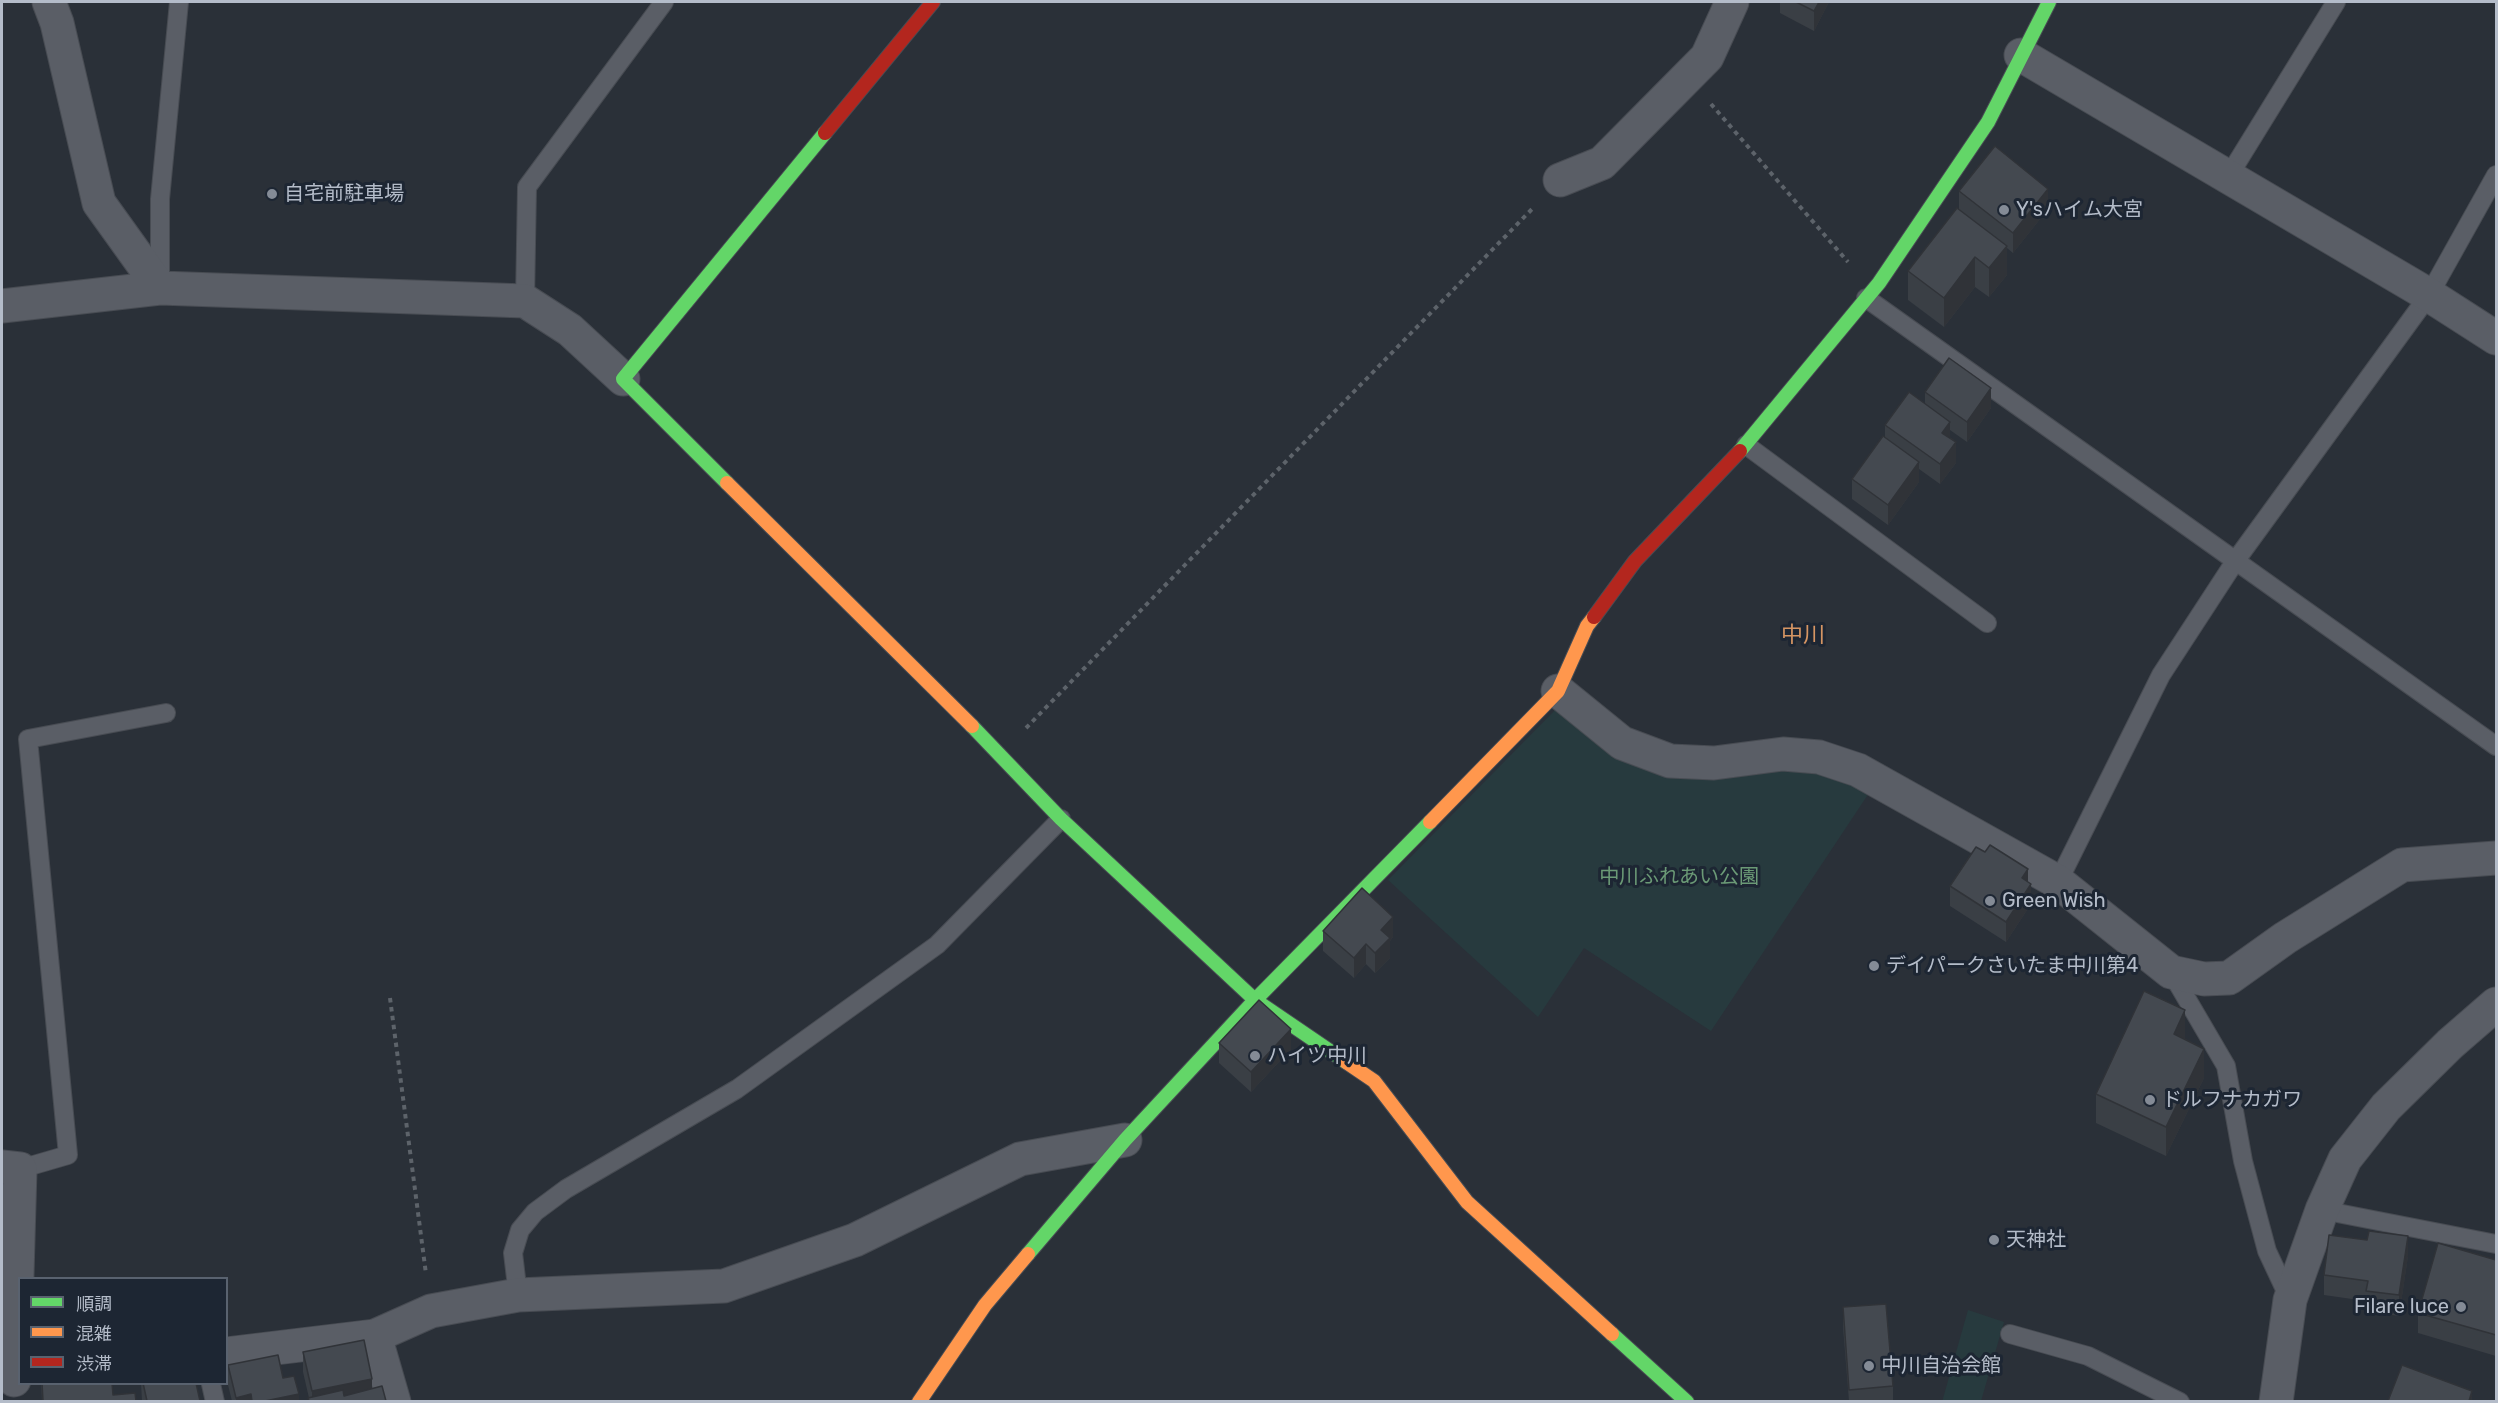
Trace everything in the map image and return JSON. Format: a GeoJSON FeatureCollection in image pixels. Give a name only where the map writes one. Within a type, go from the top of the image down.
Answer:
{"type":"FeatureCollection","features":[{"type":"Feature","properties":{"kind":"street"},"geometry":{"type":"LineString","coordinates":[[49,2],[57,23],[99,203],[160,288]]}},
{"type":"Feature","properties":{"kind":"street"},"geometry":{"type":"LineString","coordinates":[[623,379],[933,2]]}},
{"type":"Feature","properties":{"kind":"street"},"geometry":{"type":"LineString","coordinates":[[1560,180],[1602,163],[1707,57],[1732,2]]}},
{"type":"Feature","properties":{"kind":"street"},"geometry":{"type":"LineString","coordinates":[[919,1401],[986,1305],[1125,1140],[1255,1000],[1558,691],[1587,626],[1635,561],[1746,445],[1870,295],[1988,122],[2049,2]]}},
{"type":"Feature","properties":{"kind":"street"},"geometry":{"type":"LineString","coordinates":[[2021,55],[2429,295],[2496,338]]}},
{"type":"Feature","properties":{"kind":"street"},"geometry":{"type":"LineString","coordinates":[[2,306],[160,288],[525,301],[570,330],[623,379],[1001,755],[1061,819],[1255,1000],[1374,1081],[1467,1202],[1687,1401]]}},
{"type":"Feature","properties":{"kind":"street"},"geometry":{"type":"LineString","coordinates":[[1558,691],[1622,743],[1670,761],[1714,763],[1783,754],[1819,758],[1858,770],[2058,882],[2171,972],[2204,979],[2229,978],[2285,938],[2402,865],[2496,858]]}},
{"type":"Feature","properties":{"kind":"street"},"geometry":{"type":"LineString","coordinates":[[2276,1401],[2290,1300],[2322,1210],[2345,1159],[2386,1107],[2450,1044],[2496,1004]]}},
{"type":"Feature","properties":{"kind":"street"},"geometry":{"type":"LineString","coordinates":[[228,1354],[375,1336],[431,1311],[518,1296],[724,1286],[855,1240],[1020,1159],[1125,1140]]}},
{"type":"Feature","properties":{"kind":"street"},"geometry":{"type":"LineString","coordinates":[[11,1168],[16,1387]]}},
{"type":"Feature","properties":{"kind":"street"},"geometry":{"type":"LineString","coordinates":[[375,1336],[394,1401]]}},
{"type":"Feature","properties":{"kind":"lane"},"geometry":{"type":"LineString","coordinates":[[160,288],[160,199],[179,2]]}},
{"type":"Feature","properties":{"kind":"lane"},"geometry":{"type":"LineString","coordinates":[[525,301],[527,187],[664,2]]}},
{"type":"Feature","properties":{"kind":"lane"},"geometry":{"type":"LineString","coordinates":[[2228,177],[2336,2]]}},
{"type":"Feature","properties":{"kind":"lane"},"geometry":{"type":"LineString","coordinates":[[2058,882],[2161,675],[2236,560],[2429,295],[2496,175]]}},
{"type":"Feature","properties":{"kind":"lane"},"geometry":{"type":"LineString","coordinates":[[1870,295],[2496,746]]}},
{"type":"Feature","properties":{"kind":"lane"},"geometry":{"type":"LineString","coordinates":[[1746,445],[1987,623]]}},
{"type":"Feature","properties":{"kind":"lane"},"geometry":{"type":"LineString","coordinates":[[11,1168],[68,1155],[28,739],[166,713]]}},
{"type":"Feature","properties":{"kind":"lane"},"geometry":{"type":"LineString","coordinates":[[518,1296],[513,1253],[520,1230],[536,1212],[566,1189],[737,1089],[936,945],[1061,819]]}},
{"type":"Feature","properties":{"kind":"lane"},"geometry":{"type":"LineString","coordinates":[[2171,972],[2226,1066],[2243,1161],[2267,1251],[2290,1300]]}},
{"type":"Feature","properties":{"kind":"lane"},"geometry":{"type":"LineString","coordinates":[[2322,1210],[2496,1244]]}},
{"type":"Feature","properties":{"kind":"lane"},"geometry":{"type":"LineString","coordinates":[[2010,1334],[2088,1356],[2180,1401]]}},
{"type":"Feature","properties":{"kind":"lane"},"geometry":{"type":"LineString","coordinates":[[211,1385],[215,1401]]}},
{"type":"Feature","properties":{"kind":"path"},"geometry":{"type":"LineString","coordinates":[[1687,76],[1870,295]]}},
{"type":"Feature","properties":{"kind":"path"},"geometry":{"type":"LineString","coordinates":[[1001,755],[1560,180]]}},
{"type":"Feature","properties":{"kind":"path"},"geometry":{"type":"LineString","coordinates":[[390,998],[431,1311]]}},
{"type":"Feature","properties":{"kind":"green space","name":"中川ふれあい公園"},"geometry":{"type":"Polygon","coordinates":[[[1559,706],[1621,750],[1776,758],[1873,787],[1711,1031],[1584,948],[1538,1017],[1388,880],[1559,706]]]}},
{"type":"Feature","properties":{"kind":"green space"},"geometry":{"type":"Polygon","coordinates":[[[1968,1310],[2004,1322],[1981,1401],[1942,1402],[1968,1310]]]}},
{"type":"Feature","properties":{"kind":"building"},"geometry":{"type":"Polygon","coordinates":[[[1796,2],[1819,2],[1814,11],[1796,2]]]}},
{"type":"Feature","properties":{"kind":"building"},"geometry":{"type":"Polygon","coordinates":[[[1995,146],[2048,189],[2013,233],[1959,191],[1995,146]]]}},
{"type":"Feature","properties":{"kind":"building"},"geometry":{"type":"Polygon","coordinates":[[[1957,208],[2007,246],[1989,268],[1975,257],[1944,298],[1908,271],[1957,208]]]}},
{"type":"Feature","properties":{"kind":"building"},"geometry":{"type":"Polygon","coordinates":[[[1949,358],[1991,388],[1967,422],[1925,392],[1949,358]]]}},
{"type":"Feature","properties":{"kind":"building"},"geometry":{"type":"Polygon","coordinates":[[[1909,392],[1950,422],[1942,433],[1956,442],[1940,464],[1885,425],[1909,392]]]}},
{"type":"Feature","properties":{"kind":"building"},"geometry":{"type":"Polygon","coordinates":[[[1883,436],[1919,462],[1888,505],[1852,479],[1883,436]]]}},
{"type":"Feature","properties":{"kind":"building"},"geometry":{"type":"Polygon","coordinates":[[[1990,845],[2028,869],[2022,878],[2031,884],[2006,922],[1950,886],[1976,847],[1985,852],[1990,845]]]}},
{"type":"Feature","properties":{"kind":"building"},"geometry":{"type":"Polygon","coordinates":[[[1362,888],[1393,917],[1381,930],[1390,938],[1375,953],[1366,944],[1354,958],[1323,931],[1362,888]]]}},
{"type":"Feature","properties":{"kind":"building","name":"ドルフナカガワ"},"geometry":{"type":"Polygon","coordinates":[[[2144,991],[2185,1010],[2174,1034],[2204,1049],[2166,1127],[2096,1094],[2144,991]]]}},
{"type":"Feature","properties":{"kind":"building"},"geometry":{"type":"Polygon","coordinates":[[[1259,1000],[1291,1029],[1251,1072],[1219,1043],[1259,1000]]]}},
{"type":"Feature","properties":{"kind":"building"},"geometry":{"type":"Polygon","coordinates":[[[2369,1231],[2408,1236],[2399,1295],[2366,1291],[2368,1281],[2324,1275],[2329,1235],[2367,1240],[2369,1231]]]}},
{"type":"Feature","properties":{"kind":"building","name":"Filare luce"},"geometry":{"type":"Polygon","coordinates":[[[2438,1243],[2496,1260],[2496,1335],[2418,1313],[2438,1243]]]}},
{"type":"Feature","properties":{"kind":"building"},"geometry":{"type":"Polygon","coordinates":[[[1886,1304],[1893,1386],[1849,1390],[1843,1307],[1886,1304]]]}},
{"type":"Feature","properties":{"kind":"building"},"geometry":{"type":"Polygon","coordinates":[[[364,1340],[372,1379],[312,1391],[303,1352],[364,1340]]]}},
{"type":"Feature","properties":{"kind":"building"},"geometry":{"type":"Polygon","coordinates":[[[278,1355],[283,1378],[294,1376],[299,1394],[265,1401],[252,1401],[251,1394],[236,1398],[228,1365],[278,1355]]]}},
{"type":"Feature","properties":{"kind":"building"},"geometry":{"type":"Polygon","coordinates":[[[2402,1365],[2472,1391],[2469,1401],[2388,1401],[2402,1365]]]}},
{"type":"Feature","properties":{"kind":"building"},"geometry":{"type":"Polygon","coordinates":[[[42,1385],[112,1385],[113,1395],[135,1393],[136,1401],[43,1401],[42,1385]]]}},
{"type":"Feature","properties":{"kind":"building"},"geometry":{"type":"Polygon","coordinates":[[[143,1385],[196,1385],[200,1401],[147,1401],[143,1385]]]}},
{"type":"Feature","properties":{"kind":"building"},"geometry":{"type":"Polygon","coordinates":[[[382,1386],[386,1401],[309,1401],[308,1398],[343,1390],[344,1396],[382,1386]]]}},
{"type":"Feature","properties":{"kind":"traffic: fast"},"geometry":{"type":"LineString","coordinates":[[1740,451],[1879,283],[1988,122],[2049,2]]}},
{"type":"Feature","properties":{"kind":"traffic: fast"},"geometry":{"type":"LineString","coordinates":[[727,483],[623,379],[825,133]]}},
{"type":"Feature","properties":{"kind":"traffic: fast"},"geometry":{"type":"LineString","coordinates":[[972,726],[1061,819],[1255,1000],[1346,1062]]}},
{"type":"Feature","properties":{"kind":"traffic: fast"},"geometry":{"type":"LineString","coordinates":[[1028,1254],[1125,1140],[1255,1000],[1430,822]]}},
{"type":"Feature","properties":{"kind":"traffic: fast"},"geometry":{"type":"LineString","coordinates":[[1612,1334],[1687,1402]]}},
{"type":"Feature","properties":{"kind":"traffic: slow"},"geometry":{"type":"LineString","coordinates":[[727,483],[972,726]]}},
{"type":"Feature","properties":{"kind":"traffic: slow"},"geometry":{"type":"LineString","coordinates":[[1430,822],[1558,691],[1587,626],[1594,617]]}},
{"type":"Feature","properties":{"kind":"traffic: slow"},"geometry":{"type":"LineString","coordinates":[[1346,1062],[1374,1081],[1467,1202],[1612,1334]]}},
{"type":"Feature","properties":{"kind":"traffic: slow"},"geometry":{"type":"LineString","coordinates":[[919,1402],[985,1305],[1028,1254]]}},
{"type":"Feature","properties":{"kind":"traffic: jam"},"geometry":{"type":"LineString","coordinates":[[825,133],[933,2]]}},
{"type":"Feature","properties":{"kind":"traffic: jam"},"geometry":{"type":"LineString","coordinates":[[1594,617],[1635,561],[1740,451]]}},
{"type":"Feature","properties":{"kind":"place","name":"自宅前駐車場"},"geometry":{"type":"Point","coordinates":[272,194]}},
{"type":"Feature","properties":{"kind":"place","name":"Y'sハイム大宮"},"geometry":{"type":"Point","coordinates":[2004,210]}},
{"type":"Feature","properties":{"kind":"place","name":"Green Wish"},"geometry":{"type":"Point","coordinates":[1990,901]}},
{"type":"Feature","properties":{"kind":"place","name":"デイパークさいたま中川第4"},"geometry":{"type":"Point","coordinates":[1874,966]}},
{"type":"Feature","properties":{"kind":"place","name":"ハイツ中川"},"geometry":{"type":"Point","coordinates":[1255,1056]}},
{"type":"Feature","properties":{"kind":"place","name":"ドルフナカガワ"},"geometry":{"type":"Point","coordinates":[2150,1100]}},
{"type":"Feature","properties":{"kind":"place","name":"天神社"},"geometry":{"type":"Point","coordinates":[1994,1240]}},
{"type":"Feature","properties":{"kind":"place","name":"Filare luce"},"geometry":{"type":"Point","coordinates":[2461,1307]}},
{"type":"Feature","properties":{"kind":"place","name":"中川自治会館"},"geometry":{"type":"Point","coordinates":[1869,1366]}},
{"type":"Feature","properties":{"kind":"district","name":"中川"},"geometry":{"type":"Point","coordinates":[1803,636]}}]}
